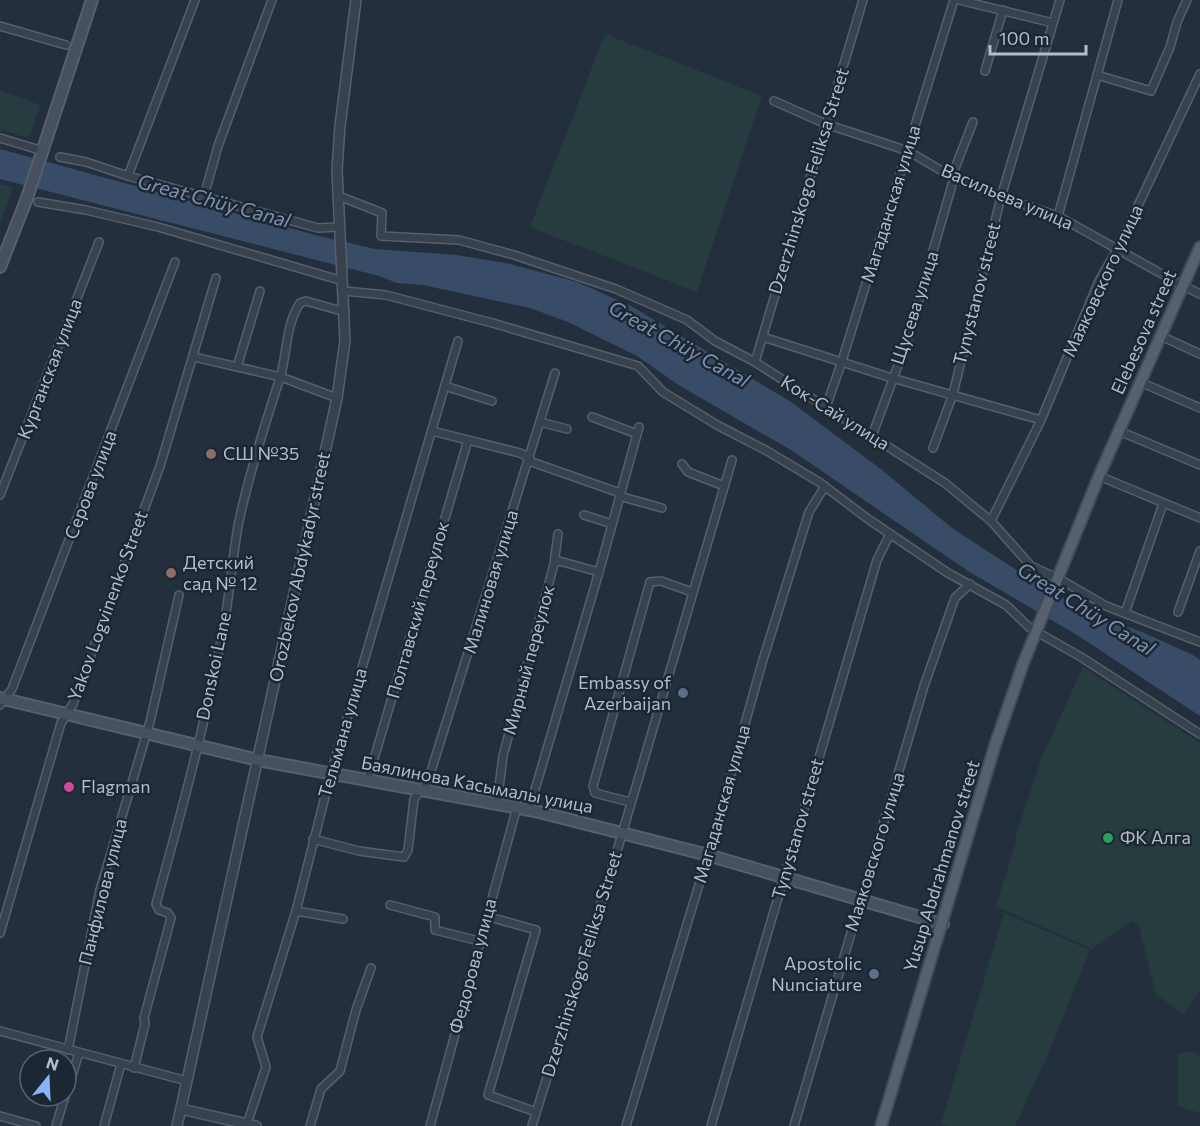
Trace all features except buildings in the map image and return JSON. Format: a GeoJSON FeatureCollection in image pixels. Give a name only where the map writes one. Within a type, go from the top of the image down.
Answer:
{"type":"FeatureCollection","features":[{"type":"Feature","properties":{"kind":"main road"},"geometry":{"type":"LineString","coordinates":[[0,267],[33,199],[42,152],[92,0]]}},
{"type":"Feature","properties":{"kind":"main road","name":"Elebesova street"},"geometry":{"type":"LineString","coordinates":[[1042,619],[1099,477],[1200,247]]}},
{"type":"Feature","properties":{"kind":"main road","name":"Yusup Abdrahmanov street"},"geometry":{"type":"LineString","coordinates":[[881,1126],[995,745],[1042,619]]}},
{"type":"Feature","properties":{"kind":"main road","name":"Баялинова Касымалы улица"},"geometry":{"type":"LineString","coordinates":[[1,700],[258,760],[530,810],[708,855],[943,924]]}},
{"type":"Feature","properties":{"kind":"street"},"geometry":{"type":"LineString","coordinates":[[128,176],[195,0]]}},
{"type":"Feature","properties":{"kind":"street"},"geometry":{"type":"LineString","coordinates":[[204,196],[218,146],[273,0]]}},
{"type":"Feature","properties":{"kind":"street","name":"Orozbekov Abdykadyr street"},"geometry":{"type":"LineString","coordinates":[[177,1126],[337,398],[345,341],[337,198],[340,126],[356,0]]}},
{"type":"Feature","properties":{"kind":"street","name":"Dzerzhinskogo Feliksa Street"},"geometry":{"type":"LineString","coordinates":[[755,362],[863,0]]}},
{"type":"Feature","properties":{"kind":"street","name":"Магаданская улица"},"geometry":{"type":"LineString","coordinates":[[826,407],[954,0]]}},
{"type":"Feature","properties":{"kind":"street"},"geometry":{"type":"LineString","coordinates":[[959,0],[1053,23]]}},
{"type":"Feature","properties":{"kind":"street","name":"Tynystanov street"},"geometry":{"type":"LineString","coordinates":[[933,448],[953,394],[1001,197],[1060,0]]}},
{"type":"Feature","properties":{"kind":"street"},"geometry":{"type":"LineString","coordinates":[[1059,216],[1118,0]]}},
{"type":"Feature","properties":{"kind":"street"},"geometry":{"type":"LineString","coordinates":[[1098,75],[1151,91],[1187,0]]}},
{"type":"Feature","properties":{"kind":"street"},"geometry":{"type":"LineString","coordinates":[[985,71],[1003,10]]}},
{"type":"Feature","properties":{"kind":"street"},"geometry":{"type":"LineString","coordinates":[[0,26],[66,45]]}},
{"type":"Feature","properties":{"kind":"street","name":"Маяковского улица"},"geometry":{"type":"LineString","coordinates":[[991,521],[1041,420],[1099,281],[1118,248],[1200,74]]}},
{"type":"Feature","properties":{"kind":"street","name":"Васильева улица"},"geometry":{"type":"LineString","coordinates":[[774,101],[826,124],[908,151],[953,177],[1001,197],[1059,216],[1200,294]]}},
{"type":"Feature","properties":{"kind":"street","name":"Щусева улица"},"geometry":{"type":"LineString","coordinates":[[872,436],[910,332],[953,177],[973,123]]}},
{"type":"Feature","properties":{"kind":"street"},"geometry":{"type":"LineString","coordinates":[[0,138],[42,152]]}},
{"type":"Feature","properties":{"kind":"street"},"geometry":{"type":"LineString","coordinates":[[60,157],[86,162],[128,176],[318,228],[339,230]]}},
{"type":"Feature","properties":{"kind":"street","name":"Кок-Сай улица"},"geometry":{"type":"LineString","coordinates":[[337,198],[344,198],[382,213],[381,236],[459,240],[514,255],[616,289],[687,320],[715,341],[755,362],[945,483],[991,521],[1031,566],[1056,582],[1106,606],[1200,642]]}},
{"type":"Feature","properties":{"kind":"street"},"geometry":{"type":"LineString","coordinates":[[33,199],[158,227],[343,278]]}},
{"type":"Feature","properties":{"kind":"street","name":"Курганская улица"},"geometry":{"type":"LineString","coordinates":[[0,495],[99,242]]}},
{"type":"Feature","properties":{"kind":"street","name":"Серова улица"},"geometry":{"type":"LineString","coordinates":[[1,700],[12,689],[175,262]]}},
{"type":"Feature","properties":{"kind":"street","name":"Yakov Logvinenko Street"},"geometry":{"type":"LineString","coordinates":[[0,933],[61,723],[73,704],[160,466],[216,278]]}},
{"type":"Feature","properties":{"kind":"street"},"geometry":{"type":"LineString","coordinates":[[237,367],[260,291]]}},
{"type":"Feature","properties":{"kind":"street"},"geometry":{"type":"LineString","coordinates":[[344,291],[386,296],[496,324],[638,366],[663,392],[825,486],[948,573],[1006,605],[1036,631],[1081,657],[1200,734]]}},
{"type":"Feature","properties":{"kind":"street","name":"Donskoi Lane"},"geometry":{"type":"LineString","coordinates":[[134,1068],[145,1024],[144,1018],[171,918],[168,913],[159,910],[156,904],[199,746],[223,630],[239,521],[263,430],[281,377],[292,315],[300,303],[306,301],[345,312]]}},
{"type":"Feature","properties":{"kind":"street"},"geometry":{"type":"LineString","coordinates":[[1161,336],[1200,354]]}},
{"type":"Feature","properties":{"kind":"street"},"geometry":{"type":"LineString","coordinates":[[763,337],[892,378],[1041,420]]}},
{"type":"Feature","properties":{"kind":"street","name":"Тельмана улица"},"geometry":{"type":"LineString","coordinates":[[252,1125],[266,1067],[257,1037],[296,911],[331,772],[458,341]]}},
{"type":"Feature","properties":{"kind":"street"},"geometry":{"type":"LineString","coordinates":[[194,357],[281,377],[337,398]]}},
{"type":"Feature","properties":{"kind":"street","name":"Малиновая улица"},"geometry":{"type":"LineString","coordinates":[[313,839],[359,851],[405,857],[408,850],[414,799],[428,781],[555,373]]}},
{"type":"Feature","properties":{"kind":"street"},"geometry":{"type":"LineString","coordinates":[[1140,382],[1200,408]]}},
{"type":"Feature","properties":{"kind":"street"},"geometry":{"type":"LineString","coordinates":[[445,386],[492,401]]}},
{"type":"Feature","properties":{"kind":"street"},"geometry":{"type":"LineString","coordinates":[[530,810],[638,430],[591,417]]}},
{"type":"Feature","properties":{"kind":"street"},"geometry":{"type":"LineString","coordinates":[[540,422],[567,429]]}},
{"type":"Feature","properties":{"kind":"street"},"geometry":{"type":"LineString","coordinates":[[432,431],[520,453],[529,459],[662,508]]}},
{"type":"Feature","properties":{"kind":"street"},"geometry":{"type":"LineString","coordinates":[[1119,431],[1200,465]]}},
{"type":"Feature","properties":{"kind":"street","name":"Полтавский переулок"},"geometry":{"type":"LineString","coordinates":[[368,779],[468,440]]}},
{"type":"Feature","properties":{"kind":"street","name":"Dzerzhinskogo Feliksa Street"},"geometry":{"type":"LineString","coordinates":[[532,1126],[732,460]]}},
{"type":"Feature","properties":{"kind":"street"},"geometry":{"type":"LineString","coordinates":[[682,465],[688,472],[724,486]]}},
{"type":"Feature","properties":{"kind":"street"},"geometry":{"type":"LineString","coordinates":[[1099,477],[1200,518]]}},
{"type":"Feature","properties":{"kind":"street","name":"Магаданская улица"},"geometry":{"type":"LineString","coordinates":[[626,1126],[808,512],[825,486]]}},
{"type":"Feature","properties":{"kind":"street"},"geometry":{"type":"LineString","coordinates":[[1125,613],[1163,504]]}},
{"type":"Feature","properties":{"kind":"street"},"geometry":{"type":"LineString","coordinates":[[584,515],[612,524]]}},
{"type":"Feature","properties":{"kind":"street"},"geometry":{"type":"LineString","coordinates":[[554,564],[558,534]]}},
{"type":"Feature","properties":{"kind":"street","name":"Tynystanov street"},"geometry":{"type":"LineString","coordinates":[[711,1126],[877,560],[890,534]]}},
{"type":"Feature","properties":{"kind":"street"},"geometry":{"type":"LineString","coordinates":[[1178,612],[1200,551]]}},
{"type":"Feature","properties":{"kind":"street","name":"Мирный переулок"},"geometry":{"type":"LineString","coordinates":[[497,803],[503,756],[554,564],[560,561],[599,572]]}},
{"type":"Feature","properties":{"kind":"street"},"geometry":{"type":"LineString","coordinates":[[630,802],[595,793],[593,786],[650,582],[661,581],[692,592]]}},
{"type":"Feature","properties":{"kind":"street","name":"Маяковского улица"},"geometry":{"type":"LineString","coordinates":[[794,1126],[924,686],[955,598],[970,584]]}},
{"type":"Feature","properties":{"kind":"street","name":"Панфилова улица"},"geometry":{"type":"LineString","coordinates":[[68,1048],[100,890],[150,722],[178,595]]}},
{"type":"Feature","properties":{"kind":"street","name":"Федорова улица"},"geometry":{"type":"LineString","coordinates":[[429,1126],[517,807]]}},
{"type":"Feature","properties":{"kind":"street"},"geometry":{"type":"LineString","coordinates":[[390,905],[435,917],[435,930],[479,941]]}},
{"type":"Feature","properties":{"kind":"street"},"geometry":{"type":"LineString","coordinates":[[296,911],[344,919]]}},
{"type":"Feature","properties":{"kind":"street"},"geometry":{"type":"LineString","coordinates":[[486,916],[536,930],[488,1095],[537,1112]]}},
{"type":"Feature","properties":{"kind":"street"},"geometry":{"type":"LineString","coordinates":[[310,1126],[321,1089],[340,1071],[356,1010],[371,968]]}},
{"type":"Feature","properties":{"kind":"street"},"geometry":{"type":"LineString","coordinates":[[0,1031],[61,1048]]}},
{"type":"Feature","properties":{"kind":"street"},"geometry":{"type":"LineString","coordinates":[[78,1056],[79,1053],[187,1081]]}},
{"type":"Feature","properties":{"kind":"street"},"geometry":{"type":"LineString","coordinates":[[104,1126],[121,1065]]}},
{"type":"Feature","properties":{"kind":"street"},"geometry":{"type":"LineString","coordinates":[[56,1126],[62,1108]]}},
{"type":"Feature","properties":{"kind":"street"},"geometry":{"type":"LineString","coordinates":[[181,1109],[252,1125]]}},
{"type":"Feature","properties":{"kind":"street"},"geometry":{"type":"LineString","coordinates":[[0,1116],[36,1126]]}},
{"type":"Feature","properties":{"kind":"green space"},"geometry":{"type":"Polygon","coordinates":[[[605,34],[762,96],[697,292],[530,227],[605,34]]]}},
{"type":"Feature","properties":{"kind":"green space"},"geometry":{"type":"Polygon","coordinates":[[[0,90],[40,105],[29,138],[0,130],[0,90]]]}},
{"type":"Feature","properties":{"kind":"green space"},"geometry":{"type":"Polygon","coordinates":[[[0,184],[13,187],[0,224],[0,184]]]}},
{"type":"Feature","properties":{"kind":"green space","name":"ФК Алга"},"geometry":{"type":"Polygon","coordinates":[[[1083,667],[1200,743],[1200,991],[1184,1014],[1156,995],[1139,926],[1132,921],[1092,949],[996,906],[1016,835],[1042,757],[1083,667]]]}},
{"type":"Feature","properties":{"kind":"green space"},"geometry":{"type":"Polygon","coordinates":[[[1004,913],[1090,950],[1052,1045],[1015,1126],[948,1126],[941,1124],[1004,913]]]}},
{"type":"Feature","properties":{"kind":"green space"},"geometry":{"type":"Polygon","coordinates":[[[1192,1051],[1200,1057],[1200,1113],[1178,1106],[1178,1054],[1192,1051]]]}},
{"type":"Feature","properties":{"kind":"water","name":"Great Chüy Canal"},"geometry":{"type":"Polygon","coordinates":[[[0,149],[315,235],[375,249],[456,255],[506,263],[577,282],[631,306],[791,402],[882,470],[952,528],[1021,573],[1082,610],[1142,632],[1200,660],[1200,716],[1077,635],[968,571],[791,450],[680,386],[637,356],[568,322],[530,308],[423,285],[397,283],[379,276],[0,179],[0,149]]]}},
{"type":"Feature","properties":{"kind":"place","name":"СШ №35"},"geometry":{"type":"Point","coordinates":[211,454]}},
{"type":"Feature","properties":{"kind":"place","name":"Детский сад № 12"},"geometry":{"type":"Point","coordinates":[171,573]}},
{"type":"Feature","properties":{"kind":"place","name":"Embassy of Azerbaijan"},"geometry":{"type":"Point","coordinates":[683,693]}},
{"type":"Feature","properties":{"kind":"place","name":"Flagman"},"geometry":{"type":"Point","coordinates":[69,787]}},
{"type":"Feature","properties":{"kind":"place","name":"ФК Алга"},"geometry":{"type":"Point","coordinates":[1108,838]}},
{"type":"Feature","properties":{"kind":"place","name":"Apostolic Nunciature"},"geometry":{"type":"Point","coordinates":[874,974]}}]}
